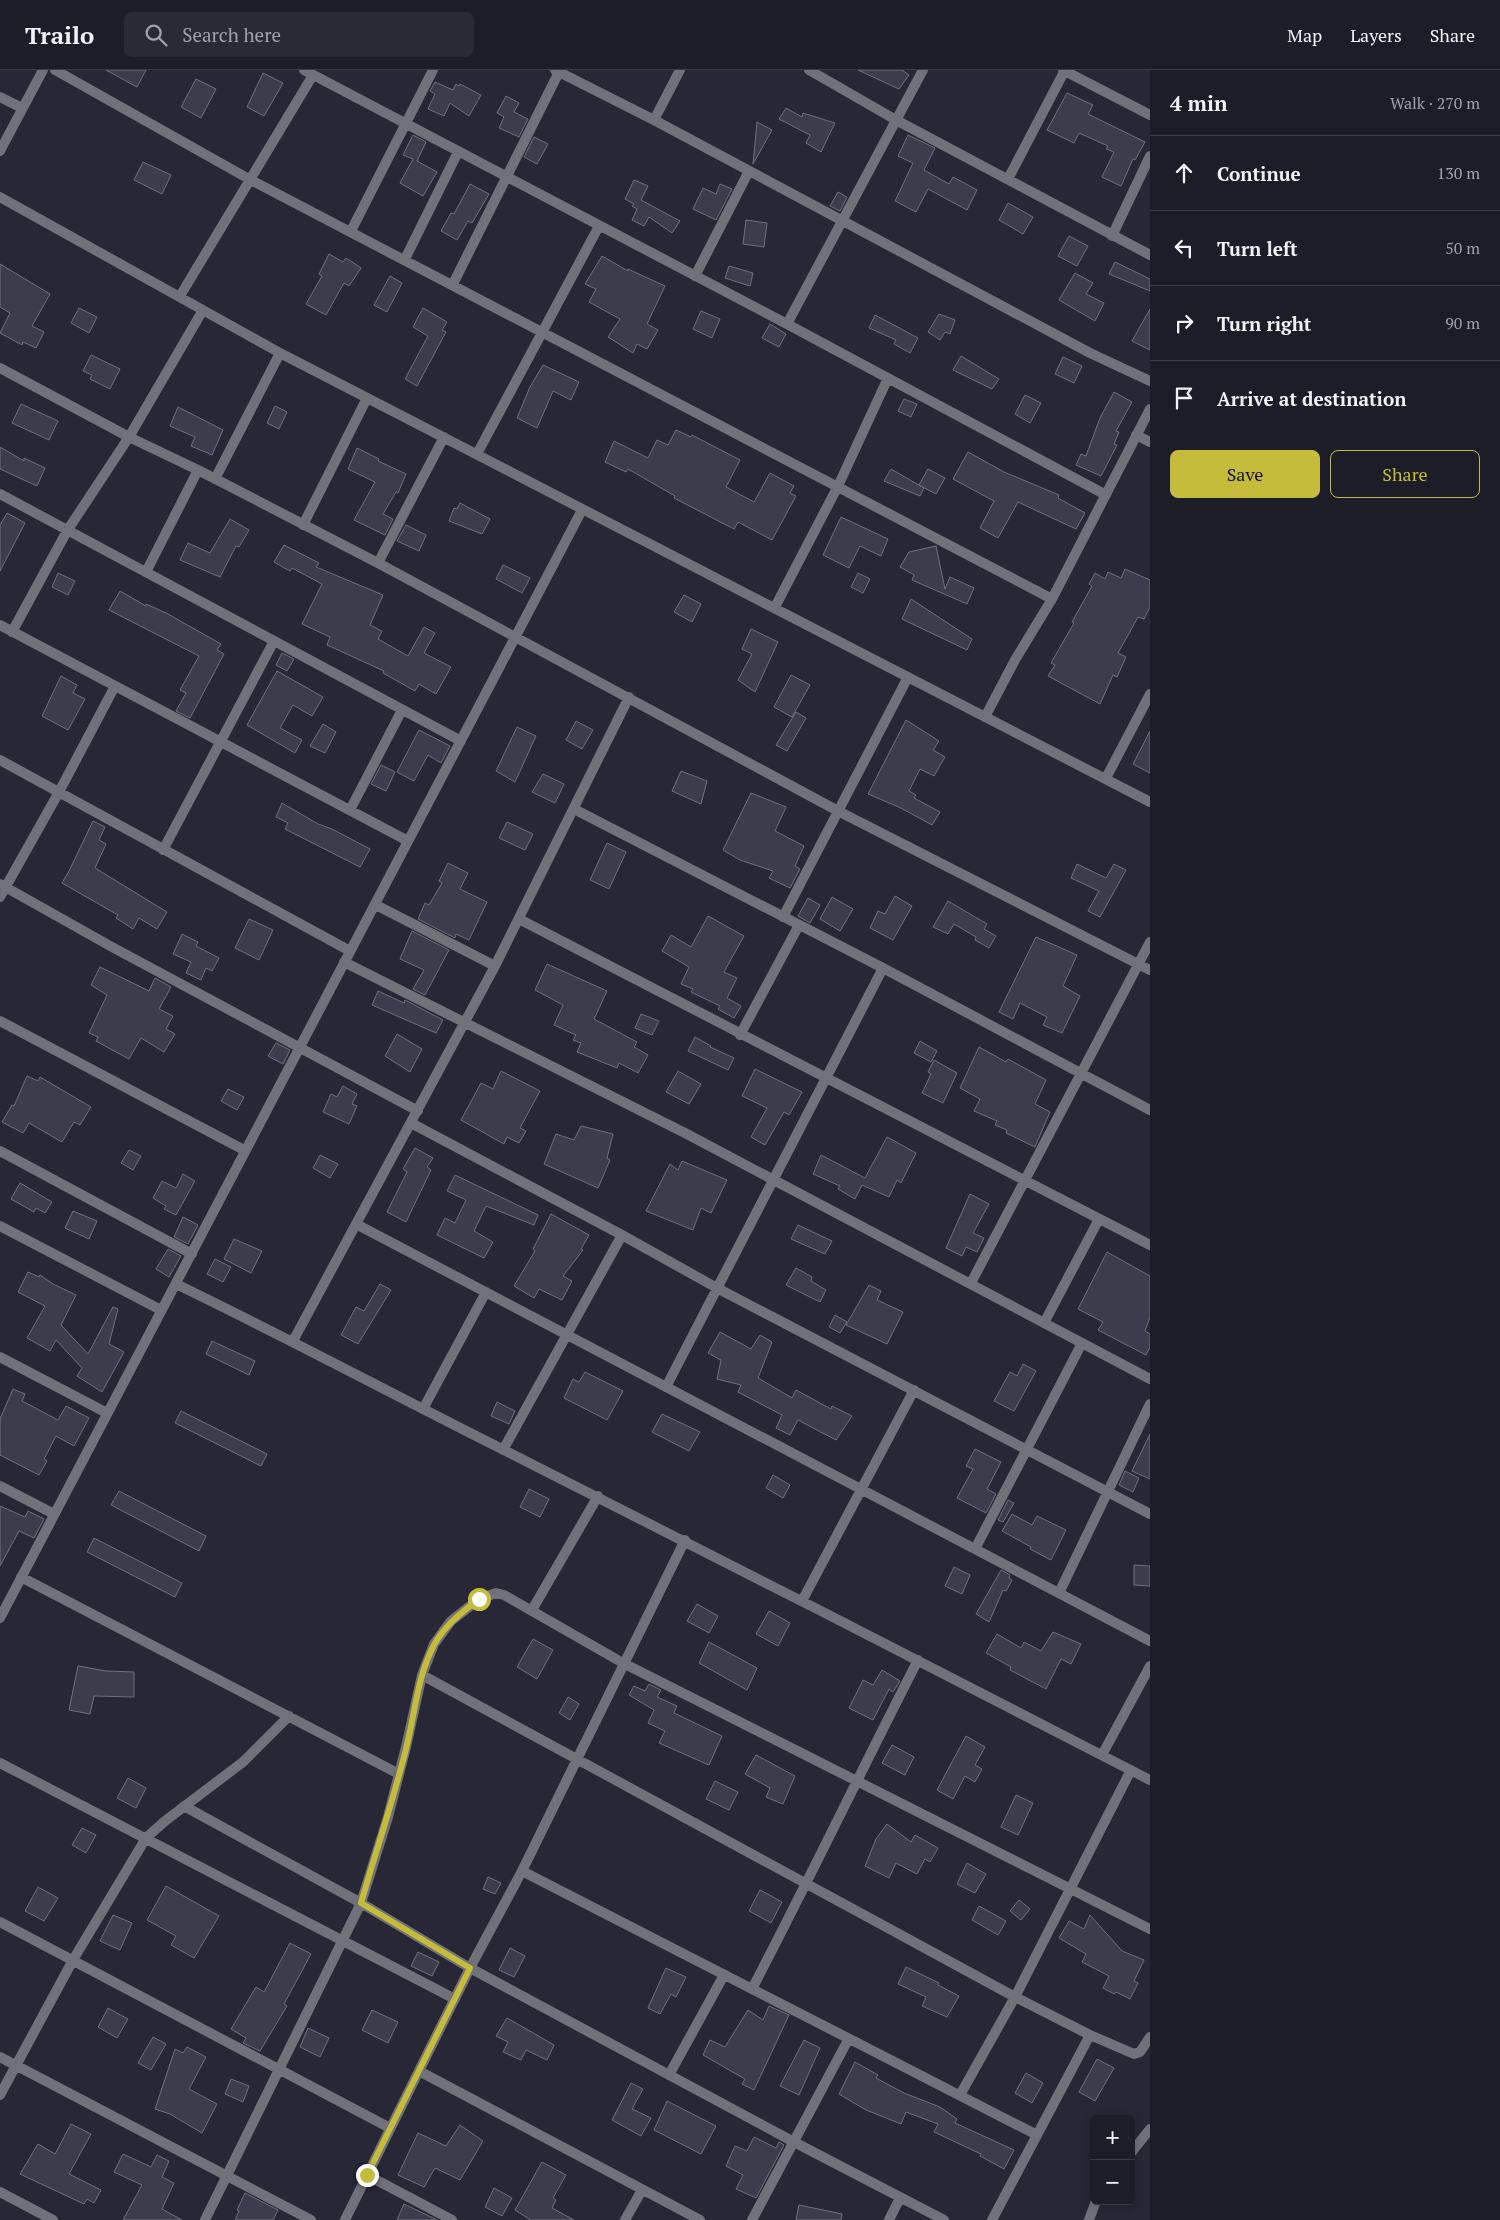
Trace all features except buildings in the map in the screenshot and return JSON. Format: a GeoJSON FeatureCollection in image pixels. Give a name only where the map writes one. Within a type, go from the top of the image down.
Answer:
{"type":"FeatureCollection","features":[{"type":"Feature","properties":{"kind":"street"},"geometry":{"type":"LineString","coordinates":[[0,151],[42,70]]}},
{"type":"Feature","properties":{"kind":"street"},"geometry":{"type":"LineString","coordinates":[[55,70],[249,178],[1052,598]]}},
{"type":"Feature","properties":{"kind":"street"},"geometry":{"type":"LineString","coordinates":[[351,231],[404,123],[433,70]]}},
{"type":"Feature","properties":{"kind":"street"},"geometry":{"type":"LineString","coordinates":[[654,120],[680,70]]}},
{"type":"Feature","properties":{"kind":"street"},"geometry":{"type":"LineString","coordinates":[[808,70],[896,120],[1150,255]]}},
{"type":"Feature","properties":{"kind":"street"},"geometry":{"type":"LineString","coordinates":[[787,324],[923,70]]}},
{"type":"Feature","properties":{"kind":"street"},"geometry":{"type":"LineString","coordinates":[[1008,179],[1064,70],[1150,115]]}},
{"type":"Feature","properties":{"kind":"street"},"geometry":{"type":"LineString","coordinates":[[453,284],[507,177],[557,71],[654,120],[1150,382]]}},
{"type":"Feature","properties":{"kind":"street"},"geometry":{"type":"LineString","coordinates":[[180,296],[308,72],[787,324],[1106,495]]}},
{"type":"Feature","properties":{"kind":"street"},"geometry":{"type":"LineString","coordinates":[[0,97],[22,108]]}},
{"type":"Feature","properties":{"kind":"street"},"geometry":{"type":"LineString","coordinates":[[405,259],[458,152]]}},
{"type":"Feature","properties":{"kind":"street"},"geometry":{"type":"LineString","coordinates":[[1112,236],[1150,156]]}},
{"type":"Feature","properties":{"kind":"street"},"geometry":{"type":"LineString","coordinates":[[695,276],[749,170]]}},
{"type":"Feature","properties":{"kind":"street"},"geometry":{"type":"LineString","coordinates":[[0,197],[280,353],[1150,802]]}},
{"type":"Feature","properties":{"kind":"street"},"geometry":{"type":"LineString","coordinates":[[477,454],[541,331],[599,226]]}},
{"type":"Feature","properties":{"kind":"street"},"geometry":{"type":"LineString","coordinates":[[12,632],[68,531],[129,437],[203,310]]}},
{"type":"Feature","properties":{"kind":"street"},"geometry":{"type":"LineString","coordinates":[[216,479],[280,353]]}},
{"type":"Feature","properties":{"kind":"street"},"geometry":{"type":"LineString","coordinates":[[0,368],[129,437],[216,479],[378,563],[630,697],[838,811],[1150,970]]}},
{"type":"Feature","properties":{"kind":"street"},"geometry":{"type":"LineString","coordinates":[[775,607],[838,486],[888,378]]}},
{"type":"Feature","properties":{"kind":"street"},"geometry":{"type":"LineString","coordinates":[[303,525],[367,398]]}},
{"type":"Feature","properties":{"kind":"street"},"geometry":{"type":"LineString","coordinates":[[985,717],[1015,660],[1052,598],[1150,409]]}},
{"type":"Feature","properties":{"kind":"street"},"geometry":{"type":"LineString","coordinates":[[1136,435],[1150,442]]}},
{"type":"Feature","properties":{"kind":"street"},"geometry":{"type":"LineString","coordinates":[[378,563],[444,437]]}},
{"type":"Feature","properties":{"kind":"street"},"geometry":{"type":"LineString","coordinates":[[146,572],[198,470]]}},
{"type":"Feature","properties":{"kind":"street"},"geometry":{"type":"LineString","coordinates":[[0,494],[461,741]]}},
{"type":"Feature","properties":{"kind":"street"},"geometry":{"type":"LineString","coordinates":[[0,1618],[192,1254],[244,1150],[376,905],[582,510]]}},
{"type":"Feature","properties":{"kind":"street"},"geometry":{"type":"LineString","coordinates":[[0,626],[408,841]]}},
{"type":"Feature","properties":{"kind":"street"},"geometry":{"type":"LineString","coordinates":[[163,850],[274,641]]}},
{"type":"Feature","properties":{"kind":"street"},"geometry":{"type":"LineString","coordinates":[[783,917],[908,676]]}},
{"type":"Feature","properties":{"kind":"street"},"geometry":{"type":"LineString","coordinates":[[0,897],[3,885],[59,792],[114,686]]}},
{"type":"Feature","properties":{"kind":"street"},"geometry":{"type":"LineString","coordinates":[[1106,778],[1150,694]]}},
{"type":"Feature","properties":{"kind":"street"},"geometry":{"type":"LineString","coordinates":[[293,1341],[495,966],[630,697]]}},
{"type":"Feature","properties":{"kind":"street"},"geometry":{"type":"LineString","coordinates":[[350,810],[402,710]]}},
{"type":"Feature","properties":{"kind":"street"},"geometry":{"type":"LineString","coordinates":[[0,760],[350,951]]}},
{"type":"Feature","properties":{"kind":"street"},"geometry":{"type":"LineString","coordinates":[[574,809],[883,968],[1150,1110]]}},
{"type":"Feature","properties":{"kind":"street"},"geometry":{"type":"LineString","coordinates":[[3,885],[112,947],[418,1111]]}},
{"type":"Feature","properties":{"kind":"street"},"geometry":{"type":"LineString","coordinates":[[376,905],[495,966]]}},
{"type":"Feature","properties":{"kind":"street"},"geometry":{"type":"LineString","coordinates":[[519,919],[740,1035],[1150,1245]]}},
{"type":"Feature","properties":{"kind":"street"},"geometry":{"type":"LineString","coordinates":[[740,1035],[799,925]]}},
{"type":"Feature","properties":{"kind":"street"},"geometry":{"type":"LineString","coordinates":[[971,1283],[1150,942]]}},
{"type":"Feature","properties":{"kind":"street"},"geometry":{"type":"LineString","coordinates":[[344,962],[684,1133],[1150,1379]]}},
{"type":"Feature","properties":{"kind":"street"},"geometry":{"type":"LineString","coordinates":[[666,1387],[883,968]]}},
{"type":"Feature","properties":{"kind":"street"},"geometry":{"type":"LineString","coordinates":[[0,1021],[244,1150]]}},
{"type":"Feature","properties":{"kind":"street"},"geometry":{"type":"LineString","coordinates":[[411,1123],[622,1235],[717,1288],[1150,1514]]}},
{"type":"Feature","properties":{"kind":"street"},"geometry":{"type":"LineString","coordinates":[[1,1155],[192,1254]]}},
{"type":"Feature","properties":{"kind":"street"},"geometry":{"type":"LineString","coordinates":[[1044,1324],[1099,1219]]}},
{"type":"Feature","properties":{"kind":"street"},"geometry":{"type":"LineString","coordinates":[[356,1224],[1150,1641]]}},
{"type":"Feature","properties":{"kind":"street"},"geometry":{"type":"LineString","coordinates":[[0,1226],[161,1310]]}},
{"type":"Feature","properties":{"kind":"street"},"geometry":{"type":"LineString","coordinates":[[503,1450],[622,1235]]}},
{"type":"Feature","properties":{"kind":"street"},"geometry":{"type":"LineString","coordinates":[[176,1284],[293,1341],[503,1450],[685,1540],[1150,1780]]}},
{"type":"Feature","properties":{"kind":"street"},"geometry":{"type":"LineString","coordinates":[[424,1409],[486,1292]]}},
{"type":"Feature","properties":{"kind":"street"},"geometry":{"type":"LineString","coordinates":[[975,1549],[1025,1449],[1082,1342]]}},
{"type":"Feature","properties":{"kind":"street"},"geometry":{"type":"LineString","coordinates":[[0,1357],[107,1414]]}},
{"type":"Feature","properties":{"kind":"street"},"geometry":{"type":"LineString","coordinates":[[802,1601],[914,1390]]}},
{"type":"Feature","properties":{"kind":"street"},"geometry":{"type":"LineString","coordinates":[[1059,1593],[1150,1404]]}},
{"type":"Feature","properties":{"kind":"street"},"geometry":{"type":"LineString","coordinates":[[0,1486],[54,1514]]}},
{"type":"Feature","properties":{"kind":"street"},"geometry":{"type":"LineString","coordinates":[[532,1610],[598,1496]]}},
{"type":"Feature","properties":{"kind":"street"},"geometry":{"type":"LineString","coordinates":[[345,2220],[470,1968],[522,1870],[575,1759],[685,1540]]}},
{"type":"Feature","properties":{"kind":"street"},"geometry":{"type":"LineString","coordinates":[[21,1577],[399,1774]]}},
{"type":"Feature","properties":{"kind":"street"},"geometry":{"type":"LineString","coordinates":[[205,2220],[361,1903],[399,1774],[422,1675],[434,1644],[452,1622],[479,1599],[496,1593],[504,1594],[623,1663],[1150,1929]]}},
{"type":"Feature","properties":{"kind":"street"},"geometry":{"type":"LineString","coordinates":[[752,1989],[807,1884],[856,1781],[918,1660]]}},
{"type":"Feature","properties":{"kind":"street"},"geometry":{"type":"LineString","coordinates":[[1102,1755],[1150,1666]]}},
{"type":"Feature","properties":{"kind":"street"},"geometry":{"type":"LineString","coordinates":[[422,1675],[1015,1997],[1090,2035],[1134,2054],[1140,2052],[1150,2037]]}},
{"type":"Feature","properties":{"kind":"street"},"geometry":{"type":"LineString","coordinates":[[0,2095],[73,1960],[146,1838],[184,1806],[242,1762],[289,1716]]}},
{"type":"Feature","properties":{"kind":"street"},"geometry":{"type":"LineString","coordinates":[[0,1763],[455,1999]]}},
{"type":"Feature","properties":{"kind":"street"},"geometry":{"type":"LineString","coordinates":[[960,2096],[1015,1997],[1131,1770]]}},
{"type":"Feature","properties":{"kind":"street"},"geometry":{"type":"LineString","coordinates":[[184,1806],[361,1903],[470,1968],[794,2142],[944,2220]]}},
{"type":"Feature","properties":{"kind":"street"},"geometry":{"type":"LineString","coordinates":[[522,1870],[848,2040],[1037,2135]]}},
{"type":"Feature","properties":{"kind":"street"},"geometry":{"type":"LineString","coordinates":[[0,1922],[390,2128]]}},
{"type":"Feature","properties":{"kind":"street"},"geometry":{"type":"LineString","coordinates":[[669,2075],[724,1975]]}},
{"type":"Feature","properties":{"kind":"street"},"geometry":{"type":"LineString","coordinates":[[992,2220],[1090,2035]]}},
{"type":"Feature","properties":{"kind":"street"},"geometry":{"type":"LineString","coordinates":[[752,2220],[848,2040]]}},
{"type":"Feature","properties":{"kind":"street"},"geometry":{"type":"LineString","coordinates":[[0,2057],[311,2220]]}},
{"type":"Feature","properties":{"kind":"street"},"geometry":{"type":"LineString","coordinates":[[419,2071],[700,2220]]}},
{"type":"Feature","properties":{"kind":"street"},"geometry":{"type":"LineString","coordinates":[[1135,2148],[1150,2129]]}},
{"type":"Feature","properties":{"kind":"street"},"geometry":{"type":"LineString","coordinates":[[367,2175],[452,2220]]}},
{"type":"Feature","properties":{"kind":"street"},"geometry":{"type":"LineString","coordinates":[[625,2220],[642,2190]]}},
{"type":"Feature","properties":{"kind":"street"},"geometry":{"type":"LineString","coordinates":[[0,2192],[53,2220]]}},
{"type":"Feature","properties":{"kind":"street"},"geometry":{"type":"LineString","coordinates":[[888,2220],[900,2198]]}},
{"type":"Feature","properties":{"kind":"street"},"geometry":{"type":"LineString","coordinates":[[1089,2220],[1095,2205]]}},
{"type":"Feature","properties":{"kind":"route"},"geometry":{"type":"LineString","coordinates":[[367,2175],[470,1968],[361,1903],[388,1816],[427,1660],[441,1634],[479,1599]]}}]}
